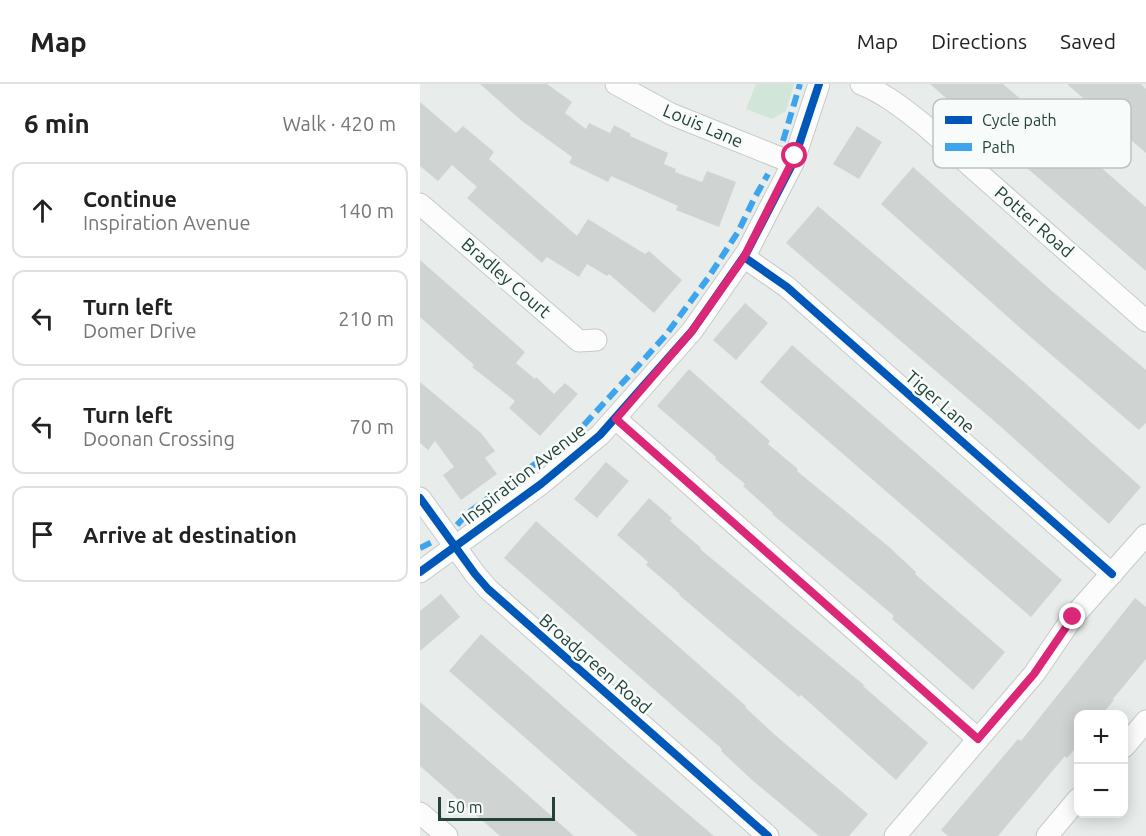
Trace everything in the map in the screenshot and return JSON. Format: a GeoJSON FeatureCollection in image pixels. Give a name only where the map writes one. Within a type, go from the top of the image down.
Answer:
{"type":"FeatureCollection","features":[{"type":"Feature","properties":{"kind":"street","name":"Louis Lane"},"geometry":{"type":"LineString","coordinates":[[616,84],[671,114],[793,163]]}},
{"type":"Feature","properties":{"kind":"street","name":"Inspiration Avenue"},"geometry":{"type":"LineString","coordinates":[[420,572],[541,484],[600,435],[692,331],[744,257],[793,163],[819,84]]}},
{"type":"Feature","properties":{"kind":"street","name":"Potter Road"},"geometry":{"type":"LineString","coordinates":[[861,84],[899,105],[933,133]]}},
{"type":"Feature","properties":{"kind":"street","name":"Potter Road"},"geometry":{"type":"LineString","coordinates":[[973,168],[1146,321]]}},
{"type":"Feature","properties":{"kind":"street","name":"Bradley Court"},"geometry":{"type":"LineString","coordinates":[[420,204],[579,341],[596,340]]}},
{"type":"Feature","properties":{"kind":"street","name":"Tiger Lane"},"geometry":{"type":"LineString","coordinates":[[744,257],[787,287],[1113,574]]}},
{"type":"Feature","properties":{"kind":"street"},"geometry":{"type":"LineString","coordinates":[[616,419],[978,739]]}},
{"type":"Feature","properties":{"kind":"street","name":"Broadgreen Road"},"geometry":{"type":"LineString","coordinates":[[420,498],[475,574],[495,596],[768,836]]}},
{"type":"Feature","properties":{"kind":"street"},"geometry":{"type":"LineString","coordinates":[[895,836],[1034,674],[1073,617],[1146,535]]}},
{"type":"Feature","properties":{"kind":"street"},"geometry":{"type":"LineString","coordinates":[[1128,742],[1146,721]]}},
{"type":"Feature","properties":{"kind":"street"},"geometry":{"type":"LineString","coordinates":[[1047,836],[1074,804]]}},
{"type":"Feature","properties":{"kind":"street"},"geometry":{"type":"LineString","coordinates":[[420,813],[447,836]]}},
{"type":"Feature","properties":{"kind":"green space"},"geometry":{"type":"Polygon","coordinates":[[[756,84],[794,84],[786,111],[772,119],[746,109],[756,84]]]}},
{"type":"Feature","properties":{"kind":"building"},"geometry":{"type":"Polygon","coordinates":[[[480,84],[547,84],[572,102],[565,113],[586,129],[589,123],[610,133],[614,125],[631,134],[630,136],[668,153],[664,164],[676,169],[675,172],[702,182],[707,171],[736,182],[719,227],[676,210],[678,206],[611,176],[608,182],[569,163],[572,157],[522,121],[480,84]]]}},
{"type":"Feature","properties":{"kind":"building"},"geometry":{"type":"Polygon","coordinates":[[[930,84],[1003,84],[1021,99],[947,99],[930,84]]]}},
{"type":"Feature","properties":{"kind":"building"},"geometry":{"type":"Polygon","coordinates":[[[1067,84],[1141,84],[1146,89],[1146,153],[1131,140],[1131,99],[1084,99],[1067,84]]]}},
{"type":"Feature","properties":{"kind":"building"},"geometry":{"type":"Polygon","coordinates":[[[420,102],[456,133],[463,126],[494,152],[489,159],[577,236],[588,219],[645,254],[649,251],[682,280],[654,313],[609,274],[607,276],[587,264],[579,277],[547,257],[542,263],[467,198],[477,187],[452,165],[438,181],[420,166],[420,102]]]}},
{"type":"Feature","properties":{"kind":"building"},"geometry":{"type":"Polygon","coordinates":[[[857,126],[882,142],[859,179],[833,164],[857,126]]]}},
{"type":"Feature","properties":{"kind":"building"},"geometry":{"type":"Polygon","coordinates":[[[913,167],[1052,291],[1146,370],[1146,423],[1139,430],[881,204],[913,167]]]}},
{"type":"Feature","properties":{"kind":"building"},"geometry":{"type":"Polygon","coordinates":[[[1027,168],[1102,168],[1146,207],[1146,271],[1027,168]]]}},
{"type":"Feature","properties":{"kind":"building"},"geometry":{"type":"Polygon","coordinates":[[[818,206],[1024,382],[1141,487],[1109,524],[1000,426],[786,243],[818,206]]]}},
{"type":"Feature","properties":{"kind":"building"},"geometry":{"type":"Polygon","coordinates":[[[420,260],[525,352],[516,363],[554,394],[565,383],[578,394],[540,436],[509,408],[515,401],[472,367],[474,365],[420,317],[420,260]]]}},
{"type":"Feature","properties":{"kind":"building"},"geometry":{"type":"Polygon","coordinates":[[[745,303],[768,323],[736,360],[713,340],[745,303]]]}},
{"type":"Feature","properties":{"kind":"building"},"geometry":{"type":"Polygon","coordinates":[[[792,345],[1062,580],[1031,617],[760,382],[792,345]]]}},
{"type":"Feature","properties":{"kind":"building"},"geometry":{"type":"Polygon","coordinates":[[[689,369],[770,441],[768,444],[798,469],[797,471],[888,546],[916,572],[915,574],[1005,652],[973,690],[892,619],[894,616],[772,514],[743,486],[745,484],[657,406],[689,369]]]}},
{"type":"Feature","properties":{"kind":"building"},"geometry":{"type":"Polygon","coordinates":[[[420,382],[481,433],[495,451],[485,458],[497,474],[461,500],[443,475],[454,467],[435,441],[428,450],[420,443],[420,382]]]}},
{"type":"Feature","properties":{"kind":"building"},"geometry":{"type":"Polygon","coordinates":[[[606,462],[629,481],[597,518],[574,499],[606,462]]]}},
{"type":"Feature","properties":{"kind":"building"},"geometry":{"type":"Polygon","coordinates":[[[649,498],[672,518],[670,521],[700,549],[864,685],[928,743],[896,780],[801,695],[799,697],[679,595],[646,565],[648,562],[617,535],[649,498]]]}},
{"type":"Feature","properties":{"kind":"building"},"geometry":{"type":"Polygon","coordinates":[[[536,521],[746,706],[775,735],[868,814],[849,836],[819,836],[752,780],[721,751],[722,749],[504,558],[536,521]]]}},
{"type":"Feature","properties":{"kind":"building"},"geometry":{"type":"Polygon","coordinates":[[[441,594],[460,617],[420,651],[420,611],[441,594]]]}},
{"type":"Feature","properties":{"kind":"building"},"geometry":{"type":"Polygon","coordinates":[[[1135,598],[1146,607],[1146,659],[1105,710],[1074,710],[1074,750],[1067,758],[1065,756],[998,836],[948,836],[941,830],[1018,739],[1021,741],[1135,598]]]}},
{"type":"Feature","properties":{"kind":"building"},"geometry":{"type":"Polygon","coordinates":[[[481,634],[714,836],[638,836],[596,800],[449,671],[481,634]]]}},
{"type":"Feature","properties":{"kind":"building"},"geometry":{"type":"Polygon","coordinates":[[[420,702],[574,836],[500,836],[420,766],[420,702]]]}},
{"type":"Feature","properties":{"kind":"marked path"},"geometry":{"type":"LineString","coordinates":[[783,141],[800,84]]}},
{"type":"Feature","properties":{"kind":"marked path"},"geometry":{"type":"LineString","coordinates":[[457,525],[468,513],[583,426],[665,336],[708,278],[738,232],[768,174]]}},
{"type":"Feature","properties":{"kind":"marked path"},"geometry":{"type":"LineString","coordinates":[[420,548],[432,542]]}},
{"type":"Feature","properties":{"kind":"cycle path"},"geometry":{"type":"LineString","coordinates":[[420,572],[541,484],[600,435],[692,331],[747,252],[793,163],[819,84]]}},
{"type":"Feature","properties":{"kind":"cycle path"},"geometry":{"type":"LineString","coordinates":[[744,257],[787,287],[1112,574]]}},
{"type":"Feature","properties":{"kind":"cycle path"},"geometry":{"type":"LineString","coordinates":[[420,498],[488,589],[768,836]]}},
{"type":"Feature","properties":{"kind":"route"},"geometry":{"type":"LineString","coordinates":[[795,156],[744,257],[692,331],[616,419],[978,739],[1034,674],[1073,617]]}}]}
